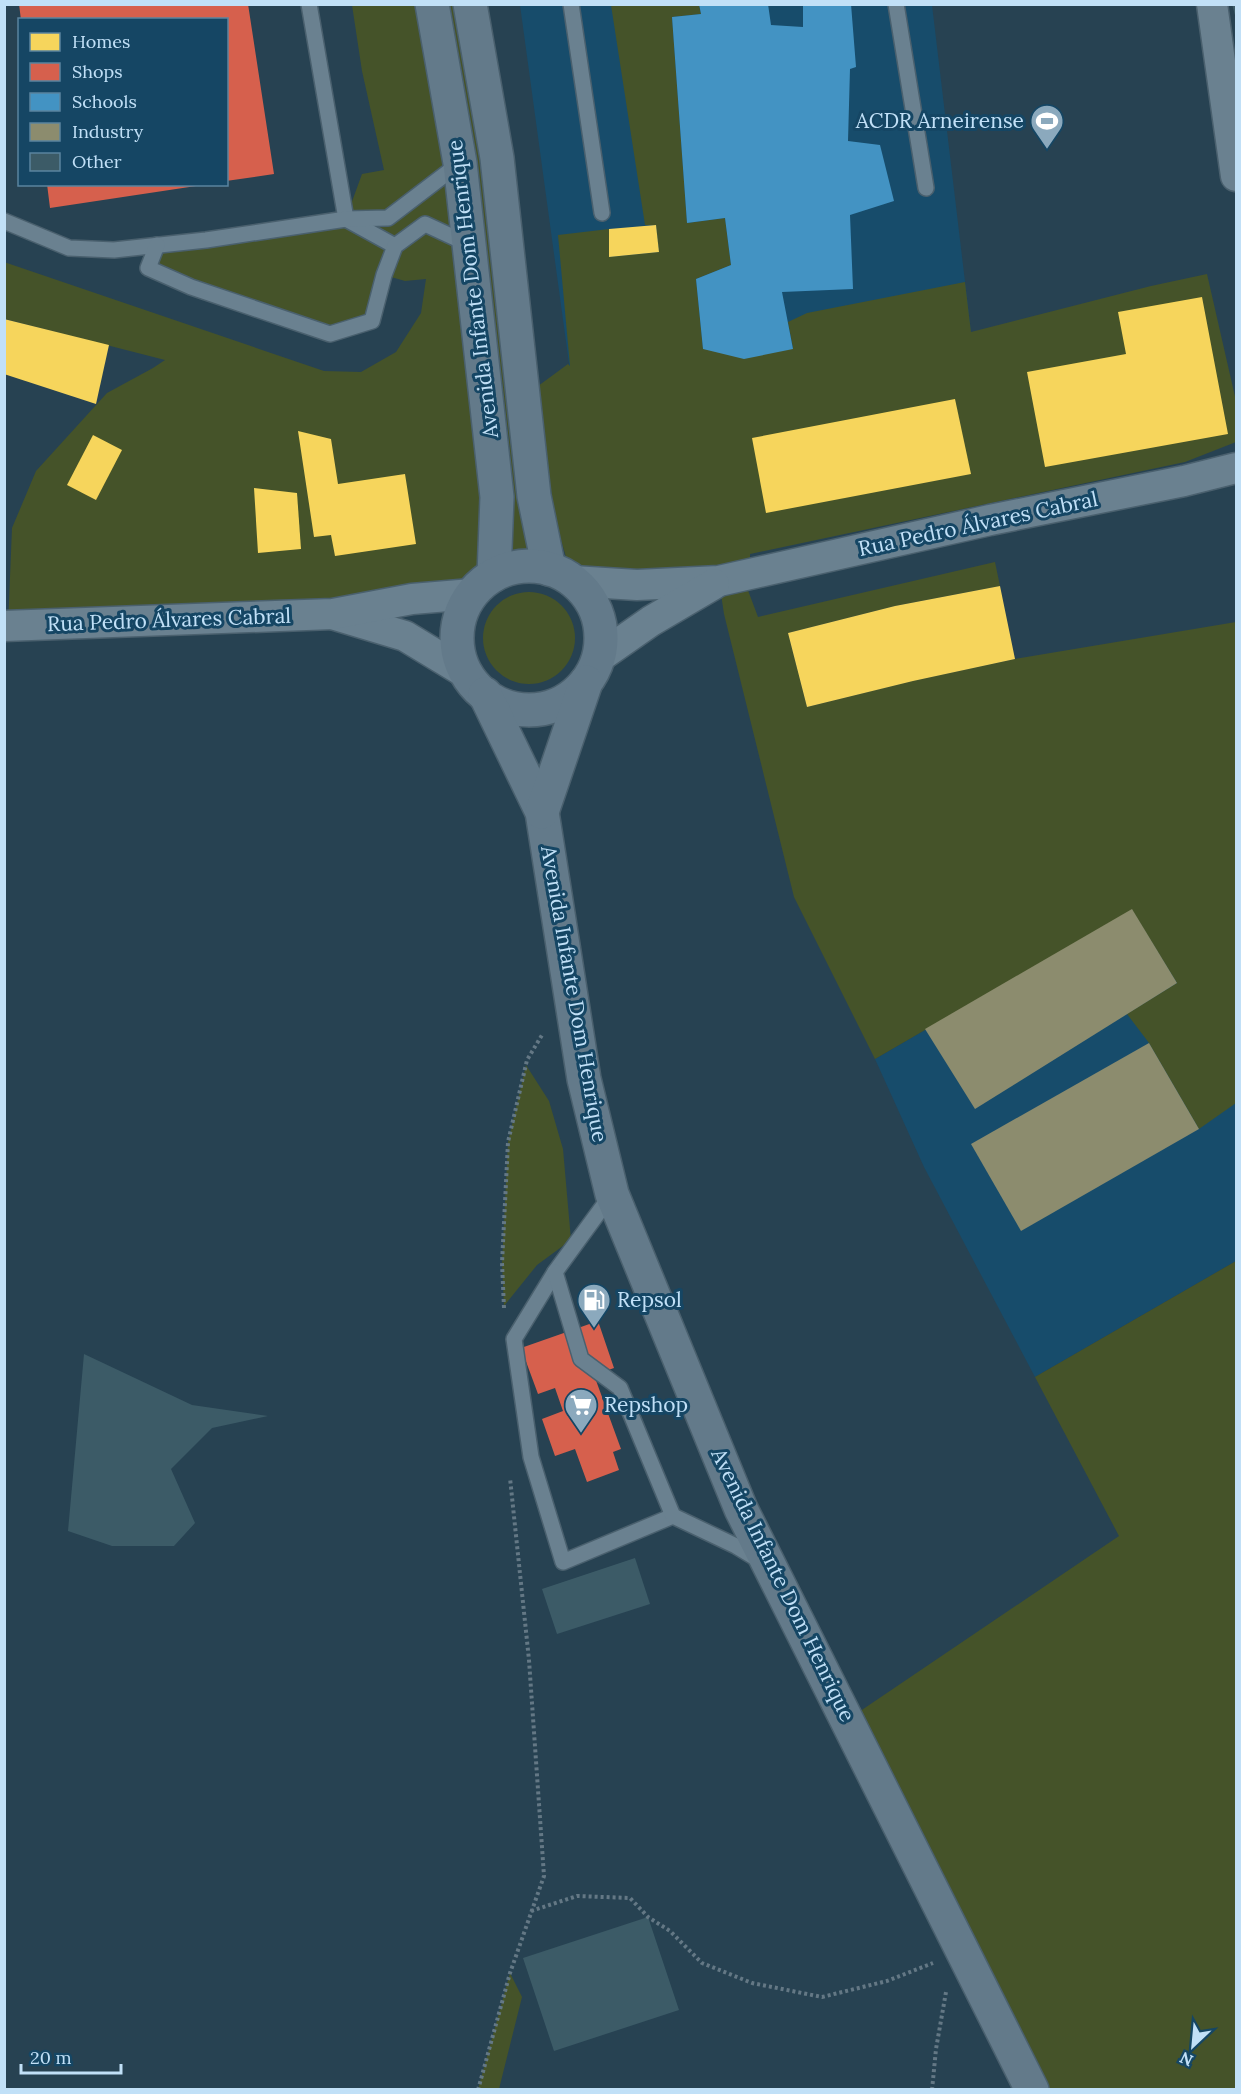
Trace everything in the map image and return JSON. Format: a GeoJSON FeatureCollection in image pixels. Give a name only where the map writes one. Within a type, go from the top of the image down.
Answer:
{"type":"FeatureCollection","features":[{"type":"Feature","properties":{"kind":"main road","name":"Avenida Infante Dom Henrique"},"geometry":{"type":"LineString","coordinates":[[432,4],[460,163],[497,497],[483,585]]}},
{"type":"Feature","properties":{"kind":"main road","name":"Avenida Infante Dom Henrique"},"geometry":{"type":"LineString","coordinates":[[470,4],[497,158],[534,496],[561,575]]}},
{"type":"Feature","properties":{"kind":"main road"},"geometry":{"type":"LineString","coordinates":[[520,567],[561,575],[587,597],[597,616],[600,630],[592,670],[564,701],[538,709],[510,707],[475,684],[457,647],[457,633],[464,606],[483,585],[520,567]]}},
{"type":"Feature","properties":{"kind":"main road","name":"Avenida Infante Dom Henrique"},"geometry":{"type":"LineString","coordinates":[[542,812],[592,670]]}},
{"type":"Feature","properties":{"kind":"main road","name":"Avenida Infante Dom Henrique"},"geometry":{"type":"LineString","coordinates":[[475,684],[542,812],[584,1079],[612,1194],[741,1509],[1032,2090]]}},
{"type":"Feature","properties":{"kind":"street"},"geometry":{"type":"LineString","coordinates":[[1212,4],[1236,176]]}},
{"type":"Feature","properties":{"kind":"street","name":"Rua Pedro Álvares Cabral"},"geometry":{"type":"LineString","coordinates":[[719,581],[1236,468]]}},
{"type":"Feature","properties":{"kind":"street"},"geometry":{"type":"LineString","coordinates":[[561,575],[637,585],[719,581]]}},
{"type":"Feature","properties":{"kind":"street"},"geometry":{"type":"LineString","coordinates":[[592,670],[651,621],[719,581]]}},
{"type":"Feature","properties":{"kind":"street"},"geometry":{"type":"LineString","coordinates":[[333,614],[483,585]]}},
{"type":"Feature","properties":{"kind":"street"},"geometry":{"type":"LineString","coordinates":[[333,614],[405,636],[475,684]]}},
{"type":"Feature","properties":{"kind":"street","name":"Rua Pedro Álvares Cabral"},"geometry":{"type":"LineString","coordinates":[[4,626],[333,614]]}},
{"type":"Feature","properties":{"kind":"lane"},"geometry":{"type":"LineString","coordinates":[[309,4],[346,219]]}},
{"type":"Feature","properties":{"kind":"lane"},"geometry":{"type":"LineString","coordinates":[[571,4],[602,213]]}},
{"type":"Feature","properties":{"kind":"lane"},"geometry":{"type":"LineString","coordinates":[[896,4],[926,188]]}},
{"type":"Feature","properties":{"kind":"lane"},"geometry":{"type":"LineString","coordinates":[[4,221],[69,248],[114,250],[206,240],[346,219],[388,218],[460,163]]}},
{"type":"Feature","properties":{"kind":"lane"},"geometry":{"type":"LineString","coordinates":[[346,219],[395,246]]}},
{"type":"Feature","properties":{"kind":"lane"},"geometry":{"type":"LineString","coordinates":[[157,245],[148,268],[191,287],[330,334],[372,321],[384,275],[395,246],[425,225],[469,244]]}},
{"type":"Feature","properties":{"kind":"lane"},"geometry":{"type":"LineString","coordinates":[[612,1194],[555,1272],[514,1339],[531,1457],[563,1562],[673,1516]]}},
{"type":"Feature","properties":{"kind":"lane"},"geometry":{"type":"LineString","coordinates":[[555,1272],[581,1359],[620,1388],[673,1516],[735,1546],[771,1568]]}},
{"type":"Feature","properties":{"kind":"path"},"geometry":{"type":"LineString","coordinates":[[504,1317],[502,1263],[508,1142],[527,1060],[546,1029]]}},
{"type":"Feature","properties":{"kind":"path"},"geometry":{"type":"LineString","coordinates":[[478,2090],[510,1973],[544,1875],[529,1660],[509,1471]]}},
{"type":"Feature","properties":{"kind":"path"},"geometry":{"type":"LineString","coordinates":[[531,1911],[577,1896],[630,1898],[648,1917],[670,1931],[702,1963],[752,1983],[822,1997],[888,1981],[961,1952]]}},
{"type":"Feature","properties":{"kind":"path"},"geometry":{"type":"LineString","coordinates":[[932,2090],[945,1996],[961,1952]]}},
{"type":"Feature","properties":{"kind":"shaded area"},"geometry":{"type":"Polygon","coordinates":[[[520,5],[932,5],[971,332],[580,444],[520,5]]]}},
{"type":"Feature","properties":{"kind":"shaded area"},"geometry":{"type":"Polygon","coordinates":[[[1236,849],[1236,1261],[1035,1377],[924,1167],[875,1059],[1236,849]]]}},
{"type":"Feature","properties":{"kind":"green space"},"geometry":{"type":"Polygon","coordinates":[[[352,5],[431,5],[494,575],[472,594],[8,626],[12,528],[36,471],[107,393],[165,360],[5,319],[4,262],[324,371],[361,372],[396,352],[421,313],[426,279],[405,281],[384,275],[372,321],[330,334],[148,268],[157,245],[346,218],[362,174],[384,170],[362,71],[352,5]]]}},
{"type":"Feature","properties":{"kind":"green space"},"geometry":{"type":"Polygon","coordinates":[[[448,5],[461,5],[540,561],[519,559],[510,564],[514,495],[508,433],[486,246],[448,5]]]}},
{"type":"Feature","properties":{"kind":"green space"},"geometry":{"type":"Polygon","coordinates":[[[611,5],[699,5],[701,14],[672,17],[687,223],[725,218],[731,265],[696,279],[703,349],[793,348],[788,322],[807,313],[965,282],[971,332],[1207,274],[1236,401],[1236,442],[1185,462],[750,554],[750,575],[743,577],[758,617],[995,562],[1000,586],[895,606],[788,633],[807,707],[1015,659],[1236,622],[1236,1103],[1199,1129],[1149,1043],[1127,1014],[1177,983],[1132,910],[875,1059],[794,897],[724,614],[719,581],[573,581],[557,526],[534,389],[568,364],[570,366],[558,235],[609,229],[609,257],[659,252],[656,225],[645,225],[611,5]]]}},
{"type":"Feature","properties":{"kind":"green space"},"geometry":{"type":"Polygon","coordinates":[[[529,592],[547,595],[562,605],[572,620],[575,638],[572,656],[562,671],[547,681],[529,684],[511,681],[496,671],[486,656],[483,638],[486,620],[496,605],[511,595],[529,592]]]}},
{"type":"Feature","properties":{"kind":"green space"},"geometry":{"type":"Polygon","coordinates":[[[526,1065],[549,1101],[563,1149],[571,1240],[537,1265],[504,1306],[502,1263],[508,1142],[526,1065]]]}},
{"type":"Feature","properties":{"kind":"green space"},"geometry":{"type":"Polygon","coordinates":[[[1236,1261],[1236,2089],[1032,2089],[847,1720],[1119,1536],[1035,1377],[1236,1261]]]}},
{"type":"Feature","properties":{"kind":"green space"},"geometry":{"type":"Polygon","coordinates":[[[510,1973],[522,1997],[499,2089],[478,2089],[510,1973]]]}},
{"type":"Feature","properties":{"kind":"building: Homes"},"geometry":{"type":"Polygon","coordinates":[[[656,225],[659,252],[609,257],[609,229],[656,225]]]}},
{"type":"Feature","properties":{"kind":"building: Homes"},"geometry":{"type":"Polygon","coordinates":[[[1202,297],[1228,434],[1045,467],[1027,372],[1126,354],[1118,312],[1202,297]]]}},
{"type":"Feature","properties":{"kind":"building: Homes"},"geometry":{"type":"Polygon","coordinates":[[[4,319],[109,345],[96,404],[4,374],[4,319]]]}},
{"type":"Feature","properties":{"kind":"building: Homes"},"geometry":{"type":"Polygon","coordinates":[[[955,399],[971,474],[766,513],[752,438],[955,399]]]}},
{"type":"Feature","properties":{"kind":"building: Homes"},"geometry":{"type":"Polygon","coordinates":[[[298,431],[331,439],[338,484],[405,474],[416,544],[335,556],[331,535],[314,537],[298,431]]]}},
{"type":"Feature","properties":{"kind":"building: Homes"},"geometry":{"type":"Polygon","coordinates":[[[93,435],[122,450],[96,500],[67,485],[93,435]]]}},
{"type":"Feature","properties":{"kind":"building: Homes"},"geometry":{"type":"Polygon","coordinates":[[[254,488],[297,493],[301,549],[258,553],[254,488]]]}},
{"type":"Feature","properties":{"kind":"building: Homes"},"geometry":{"type":"Polygon","coordinates":[[[1000,586],[1015,659],[807,707],[788,633],[895,606],[1000,586]]]}},
{"type":"Feature","properties":{"kind":"building: Shops"},"geometry":{"type":"Polygon","coordinates":[[[19,4],[248,4],[274,174],[228,181],[228,18],[21,18],[19,4]]]}},
{"type":"Feature","properties":{"kind":"building: Shops"},"geometry":{"type":"Polygon","coordinates":[[[47,186],[196,186],[50,208],[47,186]]]}},
{"type":"Feature","properties":{"kind":"building: Shops"},"geometry":{"type":"Polygon","coordinates":[[[598,1321],[614,1368],[594,1375],[621,1449],[613,1452],[619,1470],[587,1482],[575,1449],[555,1456],[542,1419],[563,1411],[555,1388],[538,1394],[521,1348],[598,1321]]]}},
{"type":"Feature","properties":{"kind":"building: Schools"},"geometry":{"type":"Polygon","coordinates":[[[699,4],[768,4],[771,25],[803,27],[803,4],[851,4],[856,67],[850,69],[848,141],[880,145],[894,201],[850,215],[853,289],[782,292],[793,349],[744,359],[703,349],[696,279],[731,265],[725,218],[687,223],[672,17],[701,14],[699,4]]]}},
{"type":"Feature","properties":{"kind":"building: Industry"},"geometry":{"type":"Polygon","coordinates":[[[1132,909],[1177,983],[975,1109],[925,1029],[1132,909]]]}},
{"type":"Feature","properties":{"kind":"building: Industry"},"geometry":{"type":"Polygon","coordinates":[[[1149,1043],[1199,1129],[1021,1231],[971,1144],[1149,1043]]]}},
{"type":"Feature","properties":{"kind":"building: Other"},"geometry":{"type":"Polygon","coordinates":[[[1232,4],[1236,4],[1236,19],[1232,4]]]}},
{"type":"Feature","properties":{"kind":"building: Other"},"geometry":{"type":"Polygon","coordinates":[[[84,1354],[192,1405],[268,1416],[212,1428],[171,1469],[195,1523],[174,1546],[112,1546],[68,1531],[84,1354]]]}},
{"type":"Feature","properties":{"kind":"building: Other"},"geometry":{"type":"Polygon","coordinates":[[[635,1558],[650,1604],[557,1634],[542,1589],[635,1558]]]}},
{"type":"Feature","properties":{"kind":"building: Other"},"geometry":{"type":"Polygon","coordinates":[[[648,1917],[679,2010],[554,2051],[523,1958],[648,1917]]]}},
{"type":"Feature","properties":{"kind":"place","name":"ACDR Arneirense"},"geometry":{"type":"Point","coordinates":[1047,150]}},
{"type":"Feature","properties":{"kind":"place","name":"Repsol"},"geometry":{"type":"Point","coordinates":[594,1329]}},
{"type":"Feature","properties":{"kind":"place","name":"Repshop"},"geometry":{"type":"Point","coordinates":[581,1434]}}]}
